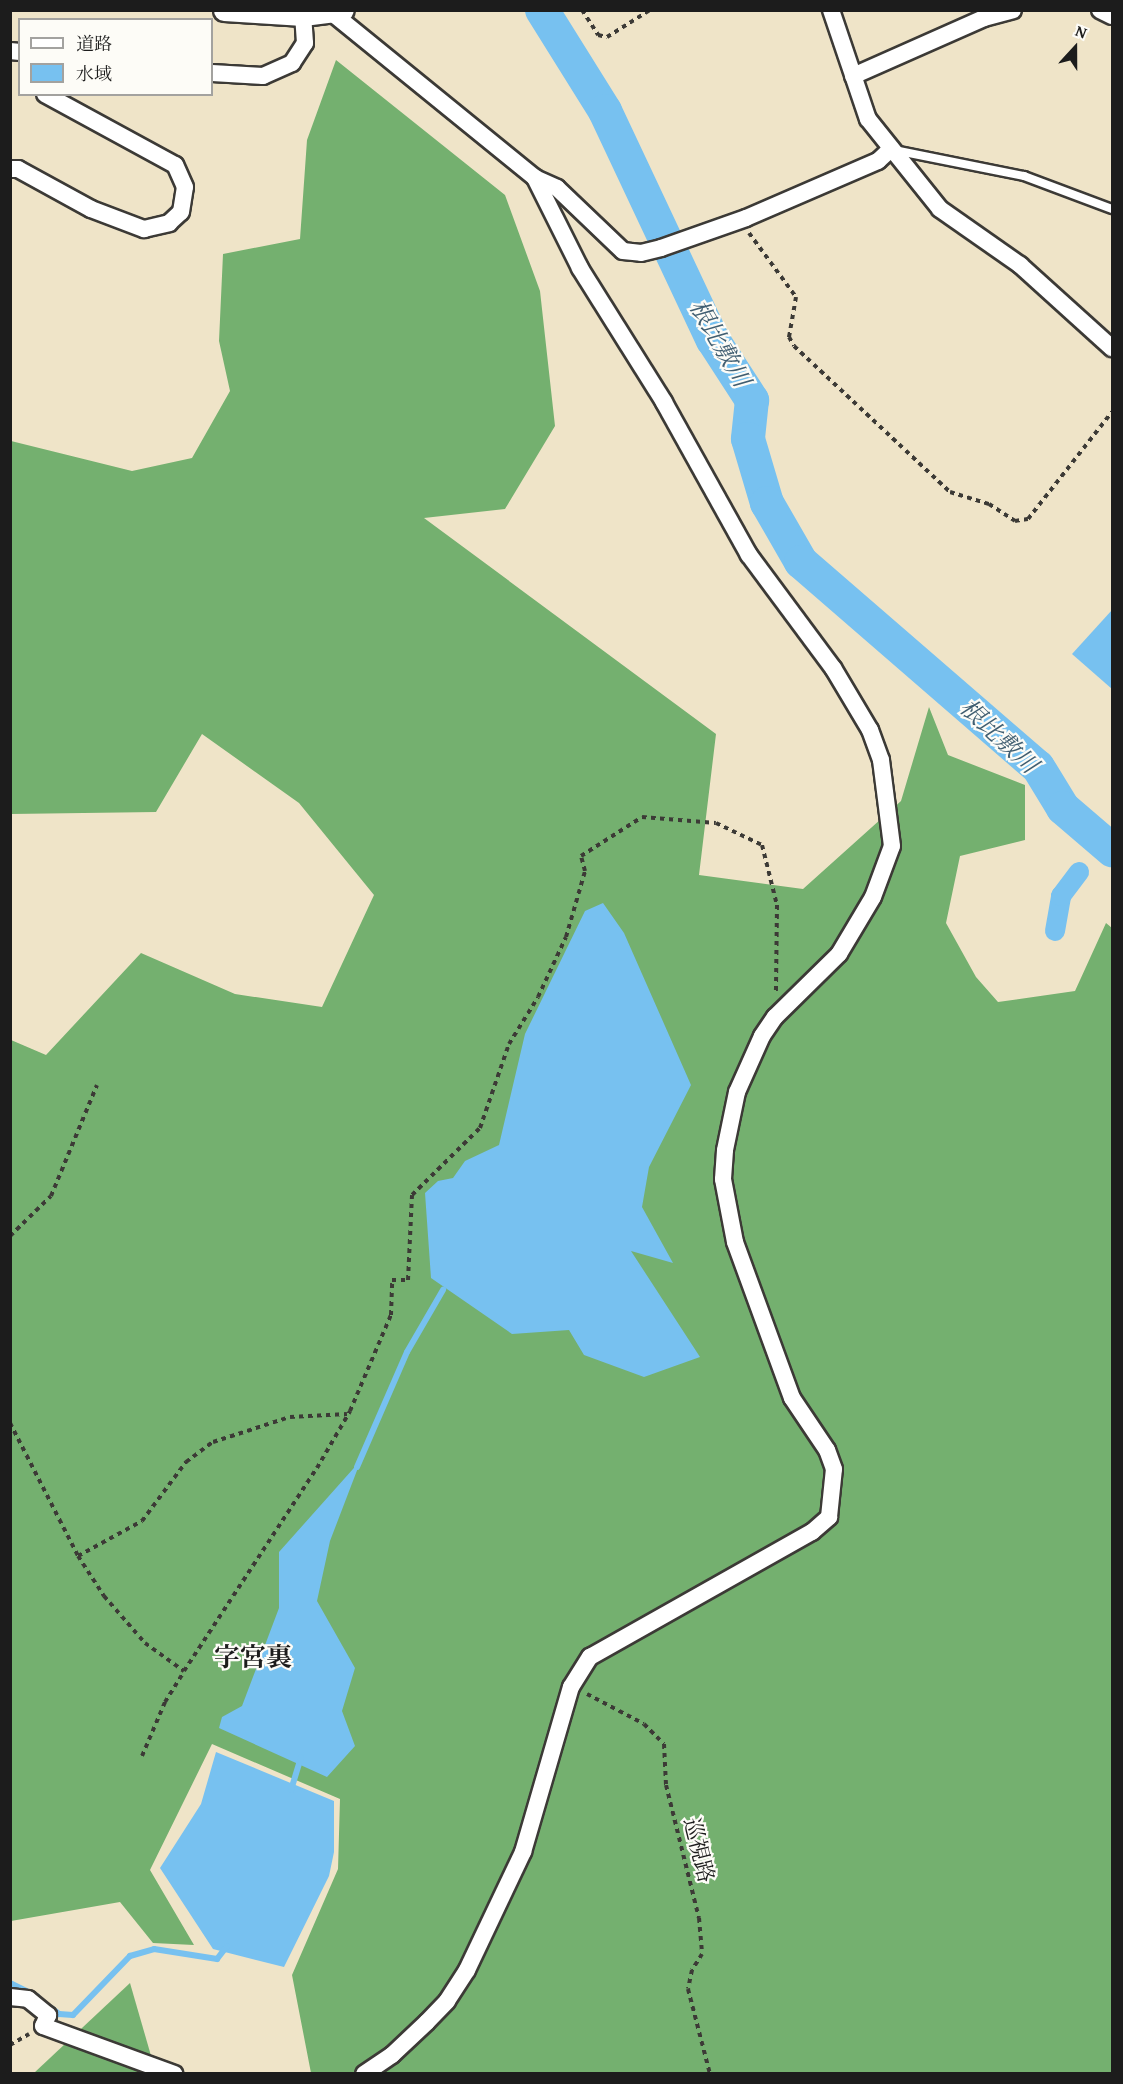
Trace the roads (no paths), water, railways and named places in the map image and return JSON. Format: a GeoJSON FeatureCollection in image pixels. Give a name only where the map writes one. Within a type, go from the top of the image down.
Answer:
{"type":"FeatureCollection","features":[{"type":"Feature","properties":{"kind":"street"},"geometry":{"type":"LineString","coordinates":[[224,10],[303,15],[337,11],[536,178],[557,188],[623,251],[641,253],[661,248],[740,220],[878,161],[891,149]]}},
{"type":"Feature","properties":{"kind":"street"},"geometry":{"type":"LineString","coordinates":[[831,10],[868,119],[940,209],[1020,265],[1113,348]]}},
{"type":"Feature","properties":{"kind":"street"},"geometry":{"type":"LineString","coordinates":[[853,76],[984,18],[1013,10]]}},
{"type":"Feature","properties":{"kind":"street"},"geometry":{"type":"LineString","coordinates":[[1100,10],[1113,16]]}},
{"type":"Feature","properties":{"kind":"street"},"geometry":{"type":"LineString","coordinates":[[213,73],[263,76],[292,63],[305,43],[303,15]]}},
{"type":"Feature","properties":{"kind":"street"},"geometry":{"type":"LineString","coordinates":[[10,169],[18,169],[91,209],[144,229],[169,223],[181,212],[185,187],[175,165],[49,96]]}},
{"type":"Feature","properties":{"kind":"street"},"geometry":{"type":"LineString","coordinates":[[364,2073],[392,2055],[427,2022],[447,2001],[467,1971],[527,1841],[576,1675],[590,1657],[812,1532],[829,1517],[834,1469],[827,1450],[792,1398],[735,1242],[723,1179],[737,1092],[762,1036],[775,1017],[839,954],[873,897],[892,846],[881,760],[870,730],[833,668],[749,555],[664,402],[580,268],[536,178]]}},
{"type":"Feature","properties":{"kind":"street"},"geometry":{"type":"LineString","coordinates":[[10,1997],[28,1999],[48,2015],[43,2026],[174,2073]]}},
{"type":"Feature","properties":{"kind":"lane"},"geometry":{"type":"LineString","coordinates":[[891,149],[1024,176],[1113,209]]}},
{"type":"Feature","properties":{"kind":"water"},"geometry":{"type":"Polygon","coordinates":[[[1112,610],[1112,689],[1072,654],[1112,610]]]}},
{"type":"Feature","properties":{"kind":"water"},"geometry":{"type":"Polygon","coordinates":[[[603,903],[624,933],[691,1085],[649,1167],[642,1207],[673,1263],[631,1251],[700,1357],[644,1377],[584,1355],[569,1330],[512,1334],[431,1278],[425,1193],[438,1181],[453,1178],[465,1161],[499,1145],[525,1034],[585,911],[603,903]]]}},
{"type":"Feature","properties":{"kind":"water"},"geometry":{"type":"Polygon","coordinates":[[[361,1460],[330,1541],[317,1601],[355,1668],[342,1711],[355,1746],[327,1777],[219,1728],[222,1717],[242,1706],[279,1608],[279,1552],[361,1460]]]}},
{"type":"Feature","properties":{"kind":"water"},"geometry":{"type":"Polygon","coordinates":[[[216,1752],[334,1801],[334,1852],[329,1876],[284,1967],[213,1949],[160,1868],[201,1804],[216,1752]]]}},
{"type":"Feature","properties":{"kind":"waterway","name":"根比敷川"},"geometry":{"type":"LineString","coordinates":[[542,10],[605,111],[713,340],[752,400],[748,439],[767,503],[801,562],[1038,767],[1063,808],[1112,850]]}},
{"type":"Feature","properties":{"kind":"waterway"},"geometry":{"type":"LineString","coordinates":[[1055,931],[1061,896],[1079,872]]}},
{"type":"Feature","properties":{"kind":"waterway"},"geometry":{"type":"LineString","coordinates":[[357,1467],[407,1352],[443,1290]]}},
{"type":"Feature","properties":{"kind":"waterway"},"geometry":{"type":"LineString","coordinates":[[291,1790],[301,1757]]}},
{"type":"Feature","properties":{"kind":"waterway"},"geometry":{"type":"LineString","coordinates":[[51,2008],[59,2014],[73,2015],[130,1956],[154,1949],[217,1959],[227,1946]]}},
{"type":"Feature","properties":{"kind":"waterway"},"geometry":{"type":"LineString","coordinates":[[10,1983],[37,1996]]}},
{"type":"Feature","properties":{"kind":"district","name":"字宮裏"},"geometry":{"type":"Point","coordinates":[253,1657]}}]}
